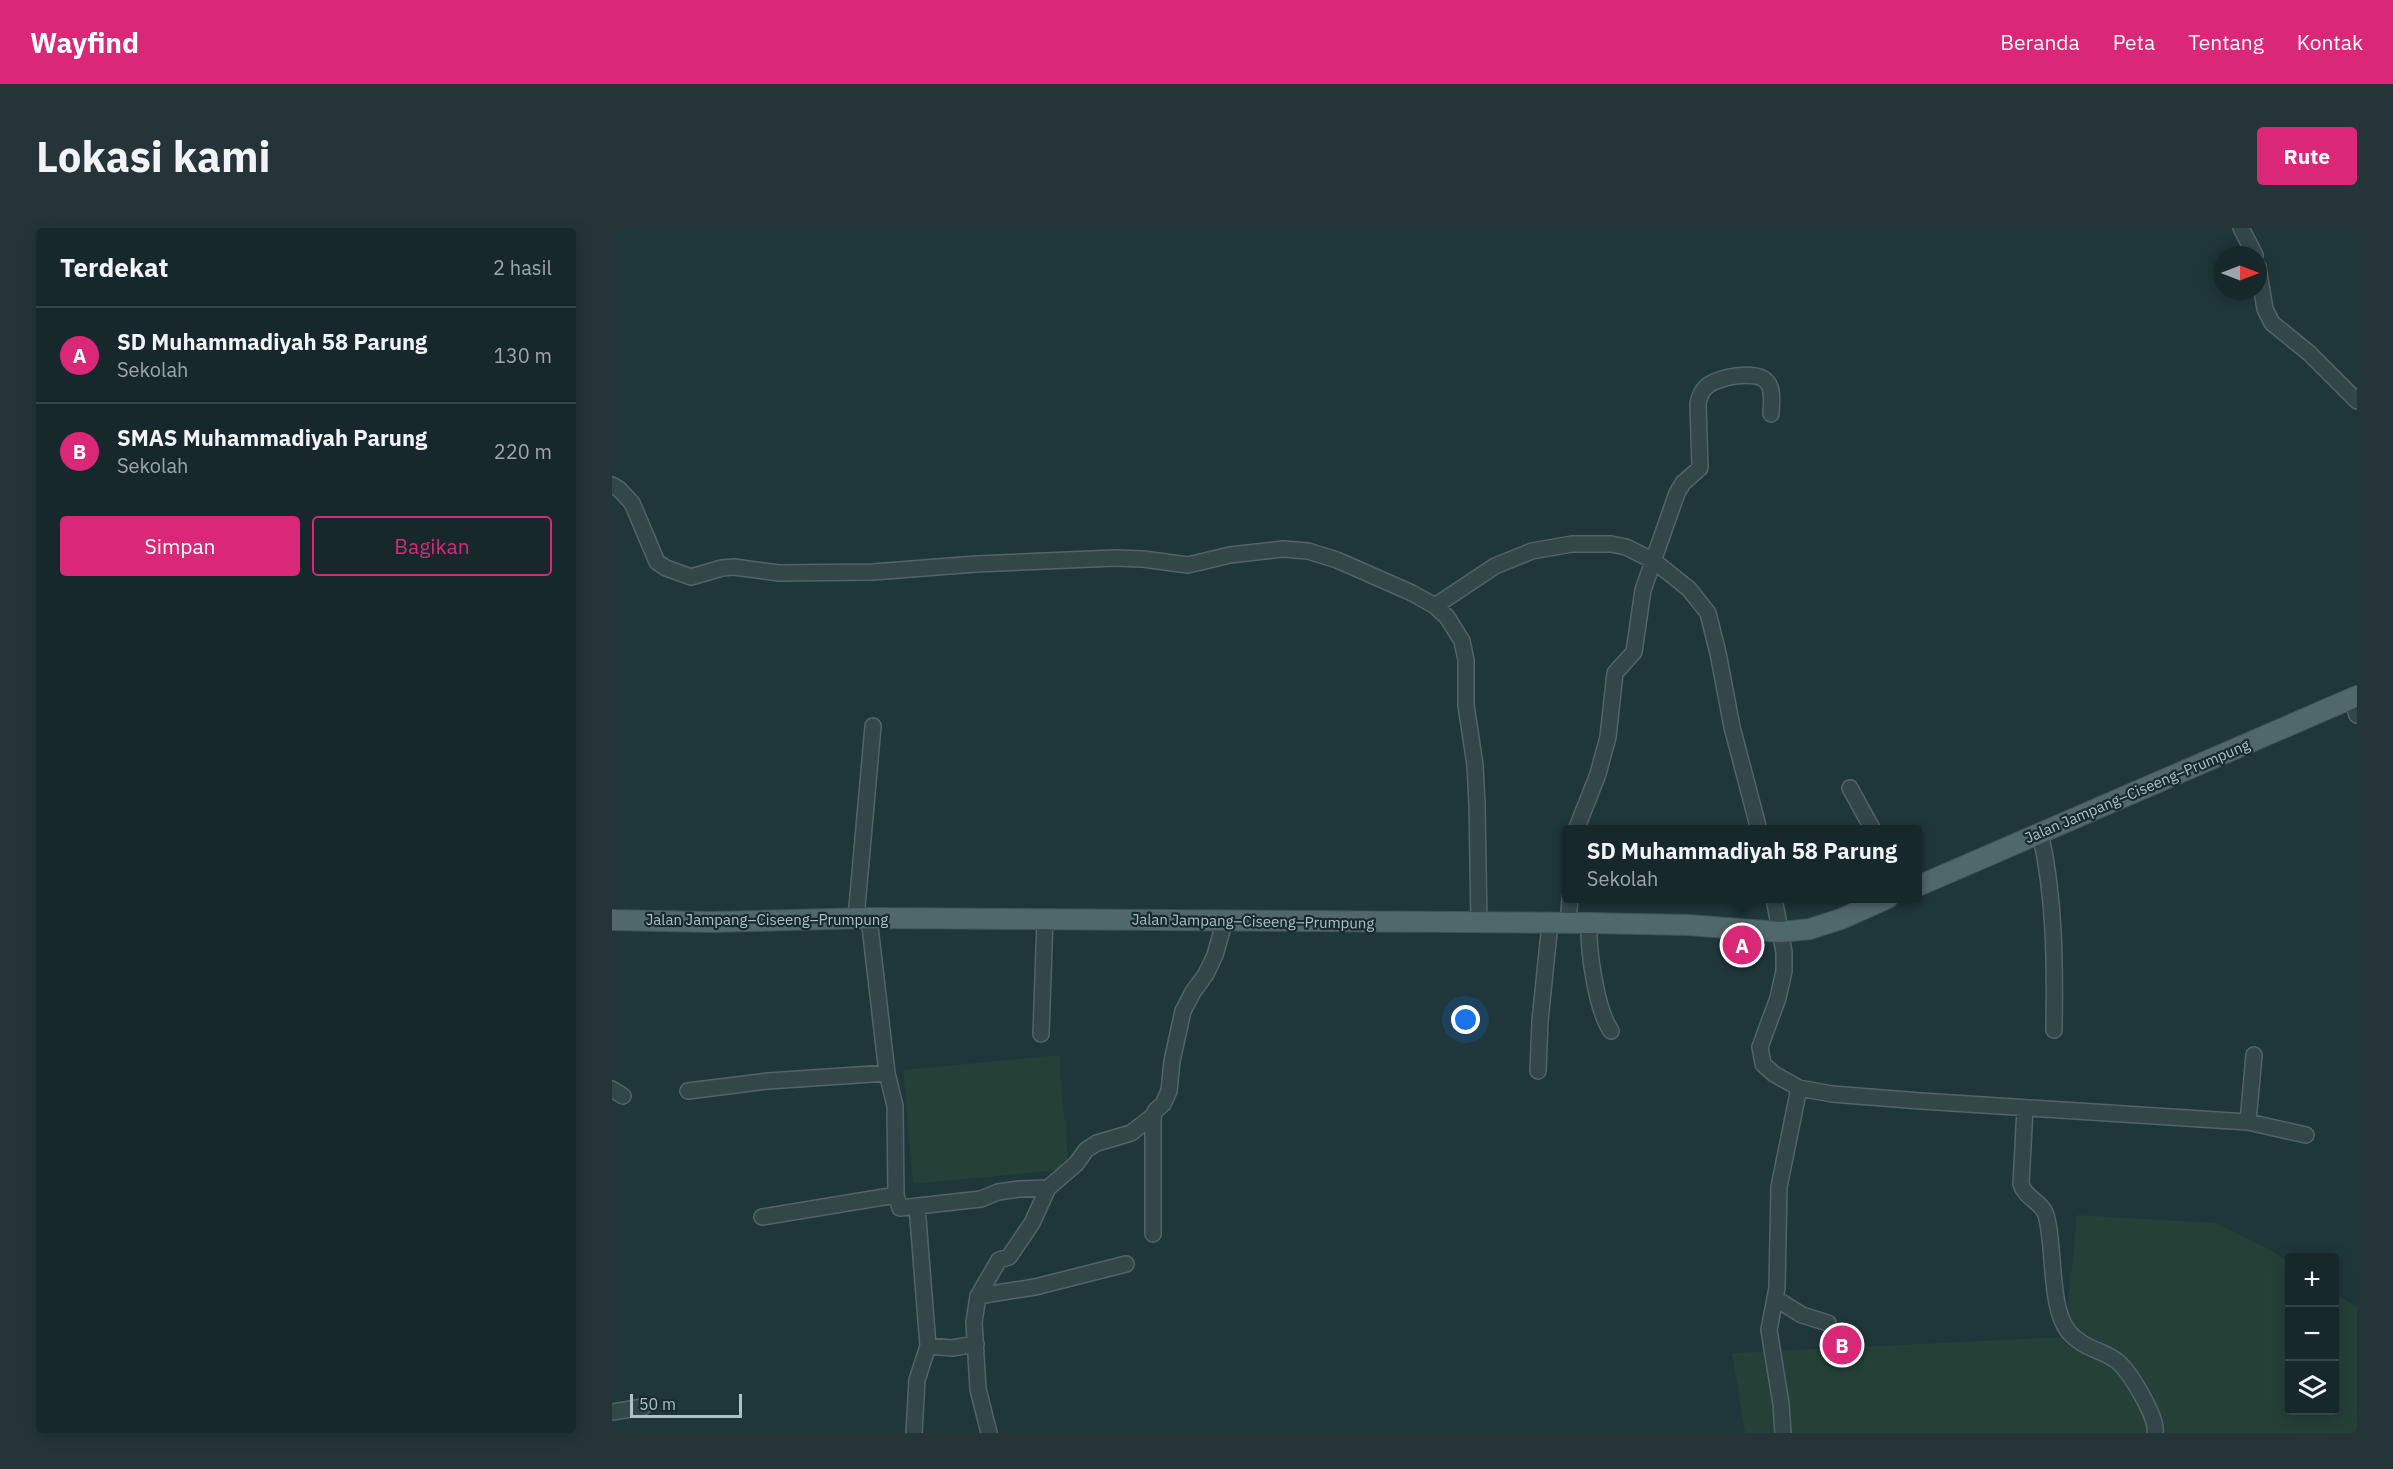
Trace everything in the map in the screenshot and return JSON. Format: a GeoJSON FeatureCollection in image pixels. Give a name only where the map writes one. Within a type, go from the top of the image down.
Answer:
{"type":"FeatureCollection","features":[{"type":"Feature","properties":{"kind":"main road","name":"Jalan Jampang–Ciseeng–Prumpung"},"geometry":{"type":"LineString","coordinates":[[1922,884],[2040,832],[2355,703]]}},
{"type":"Feature","properties":{"kind":"main road","name":"Jalan Jampang–Ciseeng–Prumpung"},"geometry":{"type":"LineString","coordinates":[[612,920],[711,922],[862,918],[1589,923],[1688,925],[1781,932],[1810,929],[1841,919],[1866,903]]}},
{"type":"Feature","properties":{"kind":"street"},"geometry":{"type":"LineString","coordinates":[[2241,228],[2250,246]]}},
{"type":"Feature","properties":{"kind":"street"},"geometry":{"type":"LineString","coordinates":[[2264,300],[2272,323],[2309,353],[2357,401]]}},
{"type":"Feature","properties":{"kind":"street"},"geometry":{"type":"LineString","coordinates":[[1578,825],[1598,774],[1608,737],[1615,673],[1634,652],[1643,590],[1677,494],[1683,483],[1700,468],[1698,404],[1702,391],[1707,385],[1730,377],[1754,375],[1760,377],[1765,379],[1770,388],[1771,414]]}},
{"type":"Feature","properties":{"kind":"street"},"geometry":{"type":"LineString","coordinates":[[612,485],[632,503],[657,562],[666,568],[691,577],[728,567],[779,573],[873,572],[976,564],[1114,558],[1143,559],[1188,566],[1230,555],[1283,549],[1308,551],[1336,560],[1412,593],[1435,606],[1447,617],[1462,640],[1466,660],[1466,705],[1475,765],[1479,923]]}},
{"type":"Feature","properties":{"kind":"street"},"geometry":{"type":"LineString","coordinates":[[1435,606],[1495,566],[1532,551],[1572,544],[1611,544],[1626,547],[1654,561],[1689,590],[1708,612],[1732,727],[1758,825]]}},
{"type":"Feature","properties":{"kind":"street"},"geometry":{"type":"LineString","coordinates":[[873,726],[862,918],[887,1073],[895,1106],[896,1195],[900,1208],[981,1199],[998,1192],[1019,1189],[1048,1188]]}},
{"type":"Feature","properties":{"kind":"street"},"geometry":{"type":"LineString","coordinates":[[1850,788],[1870,825]]}},
{"type":"Feature","properties":{"kind":"street"},"geometry":{"type":"LineString","coordinates":[[2040,832],[2047,861],[2051,896],[2055,964],[2054,1030]]}},
{"type":"Feature","properties":{"kind":"street"},"geometry":{"type":"LineString","coordinates":[[1538,1071],[1540,1021],[1559,923],[1568,903]]}},
{"type":"Feature","properties":{"kind":"street"},"geometry":{"type":"LineString","coordinates":[[1775,903],[1781,932],[1784,971],[1778,998],[1760,1047],[1764,1064],[1774,1074],[1799,1088],[1832,1094],[2248,1122],[2306,1135]]}},
{"type":"Feature","properties":{"kind":"street"},"geometry":{"type":"LineString","coordinates":[[1041,1034],[1045,919]]}},
{"type":"Feature","properties":{"kind":"street"},"geometry":{"type":"LineString","coordinates":[[989,1433],[978,1389],[974,1322],[978,1296],[999,1260],[1009,1257],[1032,1223],[1048,1188],[1076,1164],[1086,1150],[1097,1143],[1131,1133],[1153,1116],[1169,1091],[1172,1061],[1182,1011],[1206,974],[1215,955],[1225,920]]}},
{"type":"Feature","properties":{"kind":"street"},"geometry":{"type":"LineString","coordinates":[[1589,923],[1591,961],[1601,1006],[1611,1031]]}},
{"type":"Feature","properties":{"kind":"street"},"geometry":{"type":"LineString","coordinates":[[2248,1122],[2254,1055]]}},
{"type":"Feature","properties":{"kind":"street"},"geometry":{"type":"LineString","coordinates":[[688,1091],[768,1081],[887,1073]]}},
{"type":"Feature","properties":{"kind":"street"},"geometry":{"type":"LineString","coordinates":[[1784,1433],[1782,1404],[1770,1341],[1770,1323],[1776,1299],[1779,1187],[1799,1088]]}},
{"type":"Feature","properties":{"kind":"street"},"geometry":{"type":"LineString","coordinates":[[2025,1108],[2021,1184],[2025,1193],[2042,1207],[2046,1217],[2062,1320],[2082,1344],[2117,1361],[2125,1369],[2152,1415],[2156,1433]]}},
{"type":"Feature","properties":{"kind":"street"},"geometry":{"type":"LineString","coordinates":[[1153,1116],[1153,1234]]}},
{"type":"Feature","properties":{"kind":"street"},"geometry":{"type":"LineString","coordinates":[[762,1217],[896,1195]]}},
{"type":"Feature","properties":{"kind":"street"},"geometry":{"type":"LineString","coordinates":[[914,1433],[917,1380],[928,1347],[917,1206]]}},
{"type":"Feature","properties":{"kind":"street"},"geometry":{"type":"LineString","coordinates":[[978,1296],[1035,1287],[1126,1264]]}},
{"type":"Feature","properties":{"kind":"street"},"geometry":{"type":"LineString","coordinates":[[1776,1299],[1802,1315],[1828,1323]]}},
{"type":"Feature","properties":{"kind":"street"},"geometry":{"type":"LineString","coordinates":[[928,1347],[952,1348],[976,1344]]}},
{"type":"Feature","properties":{"kind":"street"},"geometry":{"type":"LineString","coordinates":[[612,1412],[643,1407]]}},
{"type":"Feature","properties":{"kind":"green space"},"geometry":{"type":"Polygon","coordinates":[[[1059,1055],[1069,1169],[913,1184],[903,1070],[1059,1055]]]}},
{"type":"Feature","properties":{"kind":"green space"},"geometry":{"type":"Polygon","coordinates":[[[2077,1215],[2215,1223],[2269,1249],[2285,1259],[2285,1415],[2339,1415],[2339,1296],[2357,1307],[2357,1433],[1745,1433],[1732,1353],[2065,1337],[2077,1215]]]}},
{"type":"Feature","properties":{"kind":"place","name":"SD Muhammadiyah 58 Parung"},"geometry":{"type":"Point","coordinates":[1742,945]}},
{"type":"Feature","properties":{"kind":"place","name":"SMAS Muhammadiyah Parung"},"geometry":{"type":"Point","coordinates":[1842,1345]}}]}
